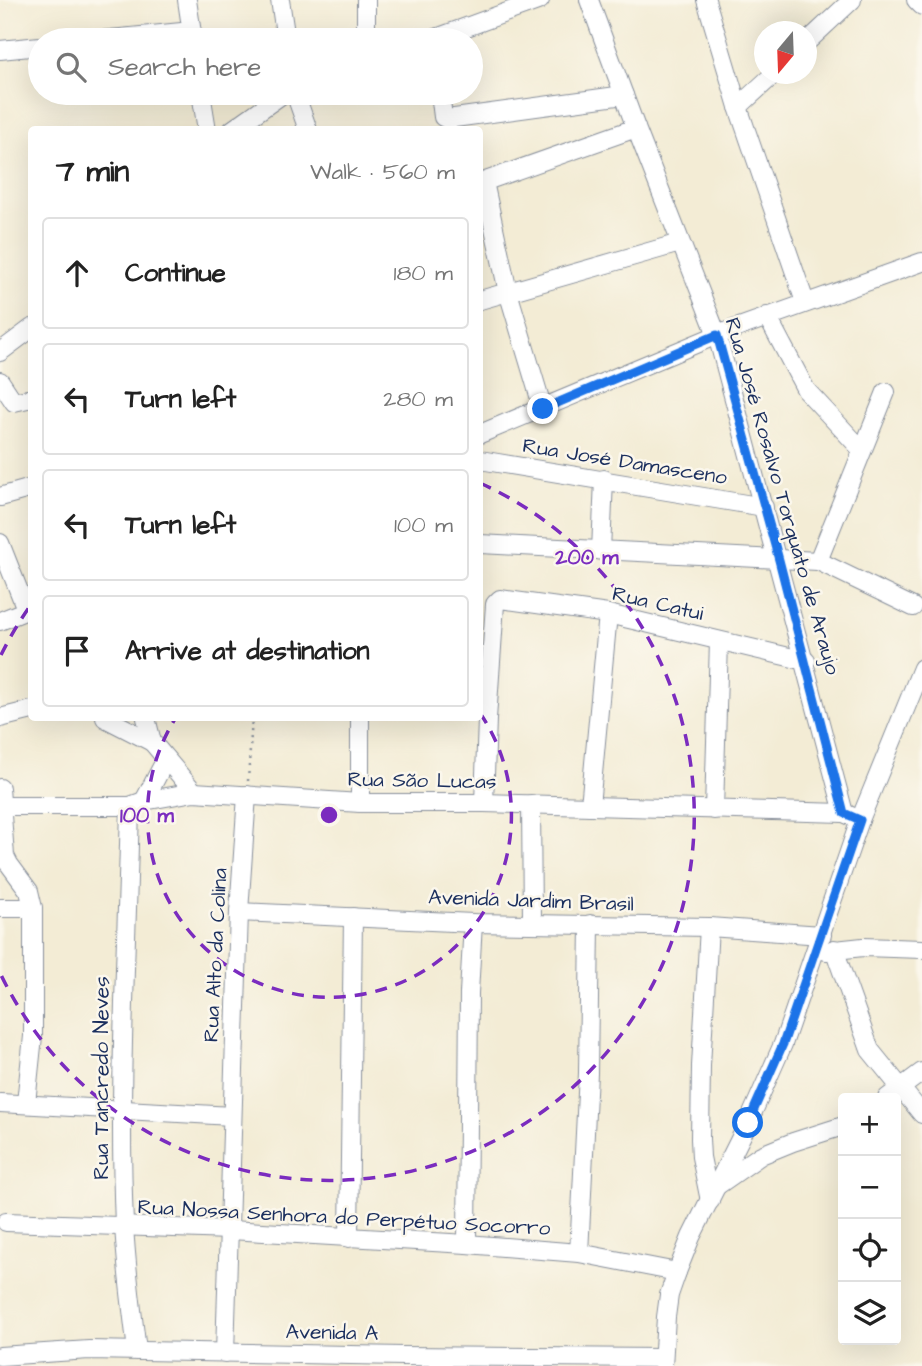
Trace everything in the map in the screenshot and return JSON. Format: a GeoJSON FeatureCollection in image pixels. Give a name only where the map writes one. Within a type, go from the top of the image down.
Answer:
{"type":"FeatureCollection","features":[{"type":"Feature","properties":{"kind":"street"},"geometry":{"type":"LineString","coordinates":[[187,0],[192,28]]}},
{"type":"Feature","properties":{"kind":"street"},"geometry":{"type":"LineString","coordinates":[[280,0],[284,28]]}},
{"type":"Feature","properties":{"kind":"street"},"geometry":{"type":"LineString","coordinates":[[366,0],[366,28]]}},
{"type":"Feature","properties":{"kind":"street"},"geometry":{"type":"LineString","coordinates":[[465,28],[540,0]]}},
{"type":"Feature","properties":{"kind":"street","name":"Rua José Rosalvo Torquato de Araujo"},"geometry":{"type":"LineString","coordinates":[[589,0],[717,335],[806,661],[852,816]]}},
{"type":"Feature","properties":{"kind":"street"},"geometry":{"type":"LineString","coordinates":[[706,0],[738,107],[805,302]]}},
{"type":"Feature","properties":{"kind":"street"},"geometry":{"type":"LineString","coordinates":[[817,33],[852,0]]}},
{"type":"Feature","properties":{"kind":"street"},"geometry":{"type":"LineString","coordinates":[[916,0],[922,6]]}},
{"type":"Feature","properties":{"kind":"street"},"geometry":{"type":"LineString","coordinates":[[0,50],[28,47]]}},
{"type":"Feature","properties":{"kind":"street"},"geometry":{"type":"LineString","coordinates":[[738,107],[763,84]]}},
{"type":"Feature","properties":{"kind":"street"},"geometry":{"type":"LineString","coordinates":[[442,105],[443,117],[447,119],[624,95]]}},
{"type":"Feature","properties":{"kind":"street"},"geometry":{"type":"LineString","coordinates":[[203,105],[205,126]]}},
{"type":"Feature","properties":{"kind":"street"},"geometry":{"type":"LineString","coordinates":[[238,126],[267,105]]}},
{"type":"Feature","properties":{"kind":"street"},"geometry":{"type":"LineString","coordinates":[[299,105],[307,126]]}},
{"type":"Feature","properties":{"kind":"street"},"geometry":{"type":"LineString","coordinates":[[483,183],[636,128]]}},
{"type":"Feature","properties":{"kind":"street"},"geometry":{"type":"LineString","coordinates":[[483,187],[508,292],[543,409]]}},
{"type":"Feature","properties":{"kind":"street"},"geometry":{"type":"LineString","coordinates":[[483,299],[680,243]]}},
{"type":"Feature","properties":{"kind":"street"},"geometry":{"type":"LineString","coordinates":[[483,433],[717,335],[922,262]]}},
{"type":"Feature","properties":{"kind":"street"},"geometry":{"type":"LineString","coordinates":[[767,316],[806,390],[862,450]]}},
{"type":"Feature","properties":{"kind":"street"},"geometry":{"type":"LineString","coordinates":[[4,349],[28,331]]}},
{"type":"Feature","properties":{"kind":"street"},"geometry":{"type":"LineString","coordinates":[[4,349],[28,342]]}},
{"type":"Feature","properties":{"kind":"street"},"geometry":{"type":"LineString","coordinates":[[0,381],[14,402],[28,399]]}},
{"type":"Feature","properties":{"kind":"street"},"geometry":{"type":"LineString","coordinates":[[818,561],[886,392]]}},
{"type":"Feature","properties":{"kind":"street","name":"Rua José Damasceno"},"geometry":{"type":"LineString","coordinates":[[483,460],[764,507]]}},
{"type":"Feature","properties":{"kind":"street"},"geometry":{"type":"LineString","coordinates":[[600,551],[604,479]]}},
{"type":"Feature","properties":{"kind":"street"},"geometry":{"type":"LineString","coordinates":[[0,497],[28,489]]}},
{"type":"Feature","properties":{"kind":"street"},"geometry":{"type":"LineString","coordinates":[[0,543],[28,606]]}},
{"type":"Feature","properties":{"kind":"street"},"geometry":{"type":"LineString","coordinates":[[483,544],[818,561],[913,607]]}},
{"type":"Feature","properties":{"kind":"street"},"geometry":{"type":"LineString","coordinates":[[484,803],[491,604]]}},
{"type":"Feature","properties":{"kind":"street","name":"Rua Catui"},"geometry":{"type":"LineString","coordinates":[[491,604],[554,605],[608,614],[806,661]]}},
{"type":"Feature","properties":{"kind":"street"},"geometry":{"type":"LineString","coordinates":[[0,621],[28,608]]}},
{"type":"Feature","properties":{"kind":"street"},"geometry":{"type":"LineString","coordinates":[[590,806],[608,614]]}},
{"type":"Feature","properties":{"kind":"street"},"geometry":{"type":"LineString","coordinates":[[714,810],[719,641]]}},
{"type":"Feature","properties":{"kind":"street"},"geometry":{"type":"LineString","coordinates":[[893,1093],[870,1050],[828,942],[852,816],[922,668]]}},
{"type":"Feature","properties":{"kind":"street"},"geometry":{"type":"LineString","coordinates":[[0,718],[28,711]]}},
{"type":"Feature","properties":{"kind":"street"},"geometry":{"type":"LineString","coordinates":[[111,721],[152,742],[194,792]]}},
{"type":"Feature","properties":{"kind":"street"},"geometry":{"type":"LineString","coordinates":[[147,721],[152,742]]}},
{"type":"Feature","properties":{"kind":"street"},"geometry":{"type":"LineString","coordinates":[[360,721],[360,803]]}},
{"type":"Feature","properties":{"kind":"street"},"geometry":{"type":"LineString","coordinates":[[137,803],[166,759]]}},
{"type":"Feature","properties":{"kind":"street","name":"Rua São Lucas"},"geometry":{"type":"LineString","coordinates":[[1,800],[137,803],[194,792],[360,803],[531,804],[852,816]]}},
{"type":"Feature","properties":{"kind":"street","name":"Rua Alto da Colina"},"geometry":{"type":"LineString","coordinates":[[225,1353],[239,912],[247,795]]}},
{"type":"Feature","properties":{"kind":"street"},"geometry":{"type":"LineString","coordinates":[[1,800],[5,856],[29,891],[33,908],[33,1036],[26,1103]]}},
{"type":"Feature","properties":{"kind":"street","name":"Rua Tancredo Neves"},"geometry":{"type":"LineString","coordinates":[[137,803],[124,970],[122,1112],[124,1227],[137,1351]]}},
{"type":"Feature","properties":{"kind":"street"},"geometry":{"type":"LineString","coordinates":[[531,804],[532,922]]}},
{"type":"Feature","properties":{"kind":"street"},"geometry":{"type":"LineString","coordinates":[[0,908],[33,908]]}},
{"type":"Feature","properties":{"kind":"street","name":"Avenida Jardim Brasil"},"geometry":{"type":"LineString","coordinates":[[239,912],[474,923],[709,927],[863,947],[922,949]]}},
{"type":"Feature","properties":{"kind":"street"},"geometry":{"type":"LineString","coordinates":[[349,1238],[353,917]]}},
{"type":"Feature","properties":{"kind":"street"},"geometry":{"type":"LineString","coordinates":[[467,1244],[469,993],[474,923]]}},
{"type":"Feature","properties":{"kind":"street"},"geometry":{"type":"LineString","coordinates":[[579,1254],[588,1073],[590,924]]}},
{"type":"Feature","properties":{"kind":"street"},"geometry":{"type":"LineString","coordinates":[[709,927],[700,1139],[701,1157],[713,1193]]}},
{"type":"Feature","properties":{"kind":"street"},"geometry":{"type":"LineString","coordinates":[[663,1362],[669,1295],[677,1272],[783,1044],[816,953],[828,942]]}},
{"type":"Feature","properties":{"kind":"street"},"geometry":{"type":"LineString","coordinates":[[895,1093],[922,1072]]}},
{"type":"Feature","properties":{"kind":"street"},"geometry":{"type":"LineString","coordinates":[[901,1099],[922,1114]]}},
{"type":"Feature","properties":{"kind":"street"},"geometry":{"type":"LineString","coordinates":[[0,1103],[122,1112],[232,1116]]}},
{"type":"Feature","properties":{"kind":"street"},"geometry":{"type":"LineString","coordinates":[[713,1193],[761,1155],[838,1128]]}},
{"type":"Feature","properties":{"kind":"street","name":"Rua Nossa Senhora do Perpétuo Socorro"},"geometry":{"type":"LineString","coordinates":[[6,1222],[230,1230],[467,1244],[579,1254],[677,1272]]}},
{"type":"Feature","properties":{"kind":"street","name":"Avenida A"},"geometry":{"type":"LineString","coordinates":[[0,1356],[89,1358],[137,1351],[201,1360],[225,1353],[414,1361],[663,1362]]}},
{"type":"Feature","properties":{"kind":"path"},"geometry":{"type":"LineString","coordinates":[[247,795],[252,721]]}},
{"type":"Feature","properties":{"kind":"route"},"geometry":{"type":"LineString","coordinates":[[543,409],[717,335],[806,661],[844,813],[860,820],[783,1044],[748,1123]]}}]}
